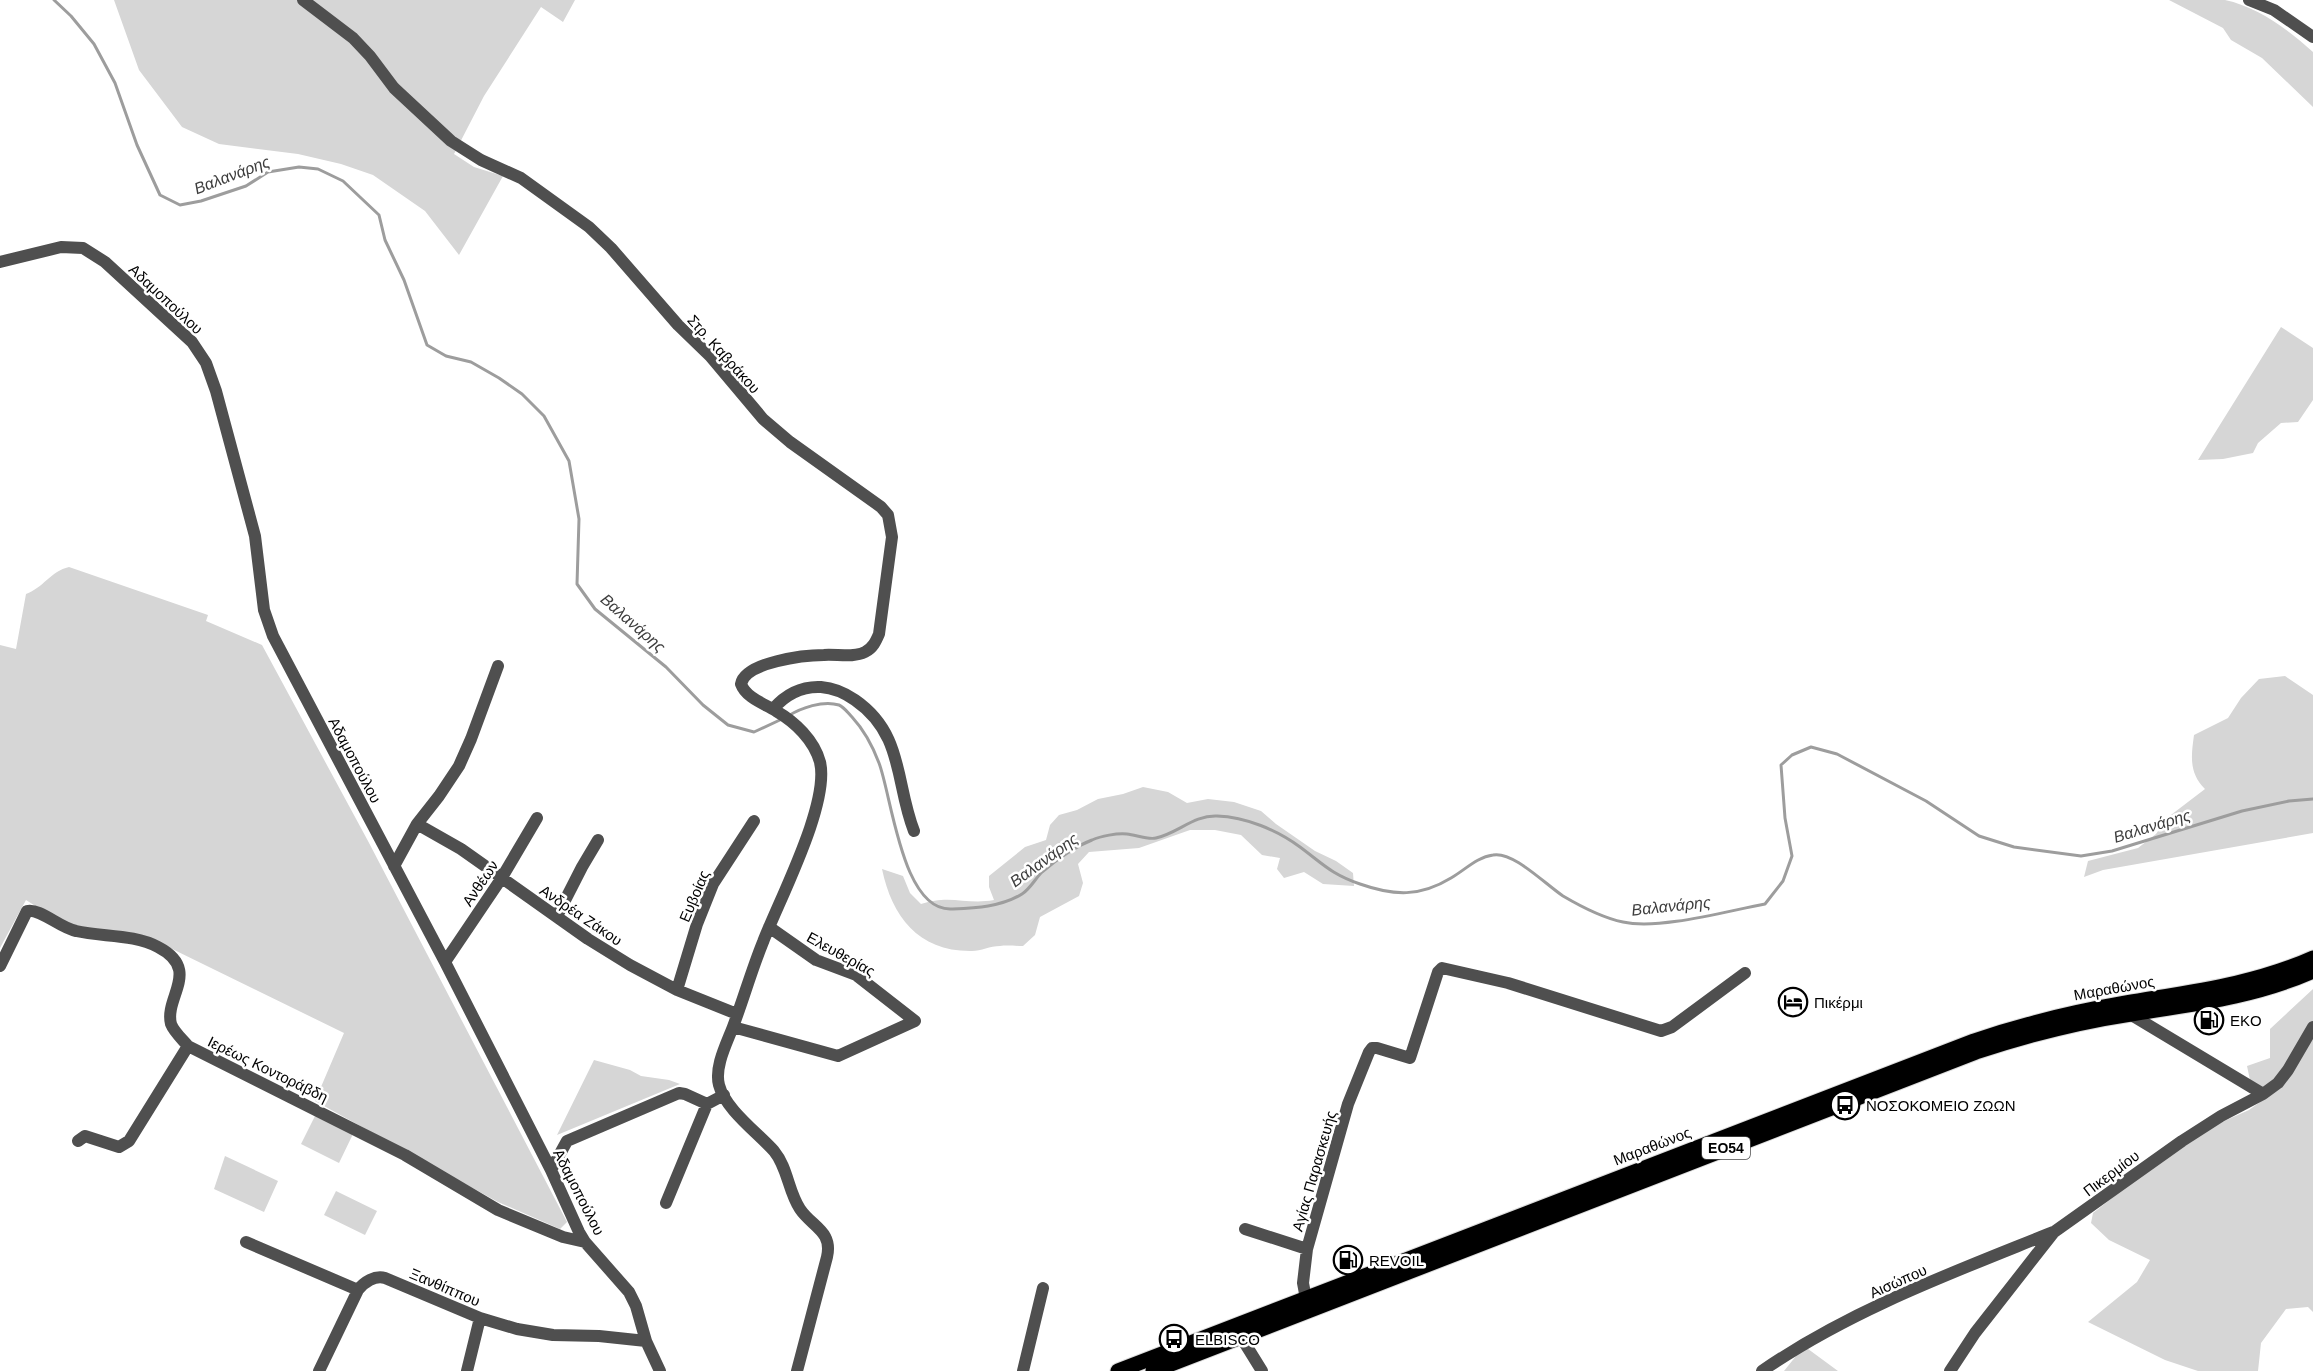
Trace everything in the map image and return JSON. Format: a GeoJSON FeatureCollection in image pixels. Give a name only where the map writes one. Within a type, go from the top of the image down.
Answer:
{"type":"FeatureCollection","features":[{"type":"Feature","properties":{"kind":"main road","name":"Μαραθώνος"},"geometry":{"type":"LineString","coordinates":[[1118,1371],[1974,1041],[2068,1014],[2233,985],[2272,974],[2313,958]]}},
{"type":"Feature","properties":{"kind":"main road","name":"Μαραθώνος"},"geometry":{"type":"LineString","coordinates":[[1154,1371],[1952,1061],[2036,1034],[2130,1014],[2235,996],[2274,986],[2313,971]]}},
{"type":"Feature","properties":{"kind":"street","name":"Στρ. Καβράκου"},"geometry":{"type":"LineString","coordinates":[[303,0],[353,38],[394,87],[451,141],[481,160],[521,178],[589,227],[611,248],[678,325],[710,356],[763,419],[790,442],[865,494],[888,515],[892,530],[892,547],[876,640],[868,650],[856,655],[795,658],[766,664],[746,675],[741,680],[742,689],[751,697],[773,709]]}},
{"type":"Feature","properties":{"kind":"street"},"geometry":{"type":"LineString","coordinates":[[2249,0],[2274,10],[2313,37]]}},
{"type":"Feature","properties":{"kind":"street","name":"Αδαμοπούλου"},"geometry":{"type":"LineString","coordinates":[[0,262],[61,247],[83,248],[105,262],[192,342],[202,355],[216,391],[255,536],[264,610],[269,628],[445,962],[585,1242],[629,1292],[636,1306],[646,1341],[660,1371]]}},
{"type":"Feature","properties":{"kind":"street"},"geometry":{"type":"LineString","coordinates":[[394,866],[417,824],[459,766],[498,666]]}},
{"type":"Feature","properties":{"kind":"street"},"geometry":{"type":"LineString","coordinates":[[797,1371],[828,1257],[829,1242],[824,1233],[798,1207],[779,1158],[734,1110],[719,1085],[718,1077],[733,1027],[769,927],[812,823],[821,785],[820,765],[816,752],[801,731],[773,709],[785,696],[793,692],[820,687],[843,693],[868,711],[884,728],[893,749],[899,767],[907,812],[914,831]]}},
{"type":"Feature","properties":{"kind":"street","name":"Ανθέων"},"geometry":{"type":"LineString","coordinates":[[445,962],[501,879],[537,818]]}},
{"type":"Feature","properties":{"kind":"street","name":"Ευβοίας"},"geometry":{"type":"LineString","coordinates":[[677,990],[712,884],[754,821]]}},
{"type":"Feature","properties":{"kind":"street","name":"Ανδρέα Ζάκου"},"geometry":{"type":"LineString","coordinates":[[417,824],[462,849],[501,879],[630,965],[677,990],[738,1014]]}},
{"type":"Feature","properties":{"kind":"street"},"geometry":{"type":"LineString","coordinates":[[557,916],[598,840]]}},
{"type":"Feature","properties":{"kind":"street","name":"Ιερέως Κοντοράβδη"},"geometry":{"type":"LineString","coordinates":[[0,966],[21,921],[30,910],[38,911],[57,925],[72,930],[141,941],[158,947],[171,957],[177,967],[180,979],[170,1006],[171,1024],[188,1046],[405,1155],[498,1210],[563,1237],[585,1242]]}},
{"type":"Feature","properties":{"kind":"street","name":"Ελευθερίας"},"geometry":{"type":"LineString","coordinates":[[733,1027],[838,1056],[915,1021],[856,975],[816,960],[769,927]]}},
{"type":"Feature","properties":{"kind":"street","name":"Αγίας Παρασκευής"},"geometry":{"type":"LineString","coordinates":[[1306,1299],[1303,1283],[1307,1249],[1348,1104],[1368,1053],[1372,1048],[1377,1048],[1410,1058],[1438,972],[1444,967],[1508,983],[1661,1031],[1672,1028],[1745,973]]}},
{"type":"Feature","properties":{"kind":"street"},"geometry":{"type":"LineString","coordinates":[[2130,1014],[2263,1094]]}},
{"type":"Feature","properties":{"kind":"street","name":"Πικερμίου"},"geometry":{"type":"LineString","coordinates":[[1950,1371],[1975,1333],[2054,1232],[2182,1141],[2278,1083],[2313,1027]]}},
{"type":"Feature","properties":{"kind":"street"},"geometry":{"type":"LineString","coordinates":[[78,1141],[85,1136],[119,1147],[129,1141],[188,1046]]}},
{"type":"Feature","properties":{"kind":"street"},"geometry":{"type":"LineString","coordinates":[[551,1170],[567,1141],[679,1093],[707,1104]]}},
{"type":"Feature","properties":{"kind":"street"},"geometry":{"type":"LineString","coordinates":[[666,1203],[707,1104],[724,1095]]}},
{"type":"Feature","properties":{"kind":"street"},"geometry":{"type":"LineString","coordinates":[[1245,1229],[1307,1249]]}},
{"type":"Feature","properties":{"kind":"street","name":"Αισώπου"},"geometry":{"type":"LineString","coordinates":[[1762,1371],[1800,1345],[1907,1292],[2054,1232]]}},
{"type":"Feature","properties":{"kind":"street"},"geometry":{"type":"LineString","coordinates":[[246,1242],[358,1290],[319,1371]]}},
{"type":"Feature","properties":{"kind":"street","name":"Ξανθίππου"},"geometry":{"type":"LineString","coordinates":[[358,1290],[374,1278],[382,1277],[480,1318],[529,1332],[646,1341]]}},
{"type":"Feature","properties":{"kind":"street"},"geometry":{"type":"LineString","coordinates":[[1025,1368],[1042,1288]]}},
{"type":"Feature","properties":{"kind":"street"},"geometry":{"type":"LineString","coordinates":[[466,1371],[480,1318]]}},
{"type":"Feature","properties":{"kind":"street"},"geometry":{"type":"LineString","coordinates":[[1241,1336],[1262,1371]]}},
{"type":"Feature","properties":{"kind":"shaded area"},"geometry":{"type":"Polygon","coordinates":[[[114,0],[575,0],[563,22],[541,7],[484,96],[454,154],[474,167],[503,176],[459,255],[425,211],[373,175],[341,164],[298,154],[219,144],[182,127],[139,70],[114,0]]]}},
{"type":"Feature","properties":{"kind":"shaded area"},"geometry":{"type":"Polygon","coordinates":[[[2169,0],[2225,0],[2237,3],[2261,14],[2294,36],[2313,52],[2313,107],[2262,58],[2231,40],[2223,28],[2169,0]]]}},
{"type":"Feature","properties":{"kind":"shaded area"},"geometry":{"type":"Polygon","coordinates":[[[2281,327],[2313,348],[2313,400],[2298,422],[2281,423],[2258,443],[2253,453],[2223,459],[2198,460],[2281,327]]]}},
{"type":"Feature","properties":{"kind":"shaded area"},"geometry":{"type":"Polygon","coordinates":[[[69,567],[208,615],[206,621],[262,645],[368,841],[567,1222],[560,1229],[498,1202],[315,1101],[344,1033],[162,944],[62,923],[26,900],[0,948],[0,645],[16,649],[26,594],[57,572],[69,567]]]}},
{"type":"Feature","properties":{"kind":"shaded area"},"geometry":{"type":"Polygon","coordinates":[[[2285,676],[2313,695],[2313,833],[2103,870],[2084,877],[2088,861],[2138,848],[2156,834],[2167,818],[2205,789],[2196,777],[2192,764],[2194,735],[2228,718],[2241,698],[2259,679],[2285,676]]]}},
{"type":"Feature","properties":{"kind":"shaded area"},"geometry":{"type":"Polygon","coordinates":[[[1143,787],[1168,792],[1187,803],[1208,799],[1234,802],[1261,811],[1315,851],[1336,861],[1353,873],[1354,886],[1323,884],[1304,872],[1284,878],[1277,869],[1280,858],[1262,855],[1241,835],[1215,830],[1190,830],[1139,848],[1089,852],[1078,864],[1083,883],[1079,896],[1040,917],[1035,935],[1023,946],[996,946],[972,951],[953,950],[937,945],[923,938],[911,928],[893,902],[882,869],[903,876],[910,893],[921,904],[941,900],[994,900],[989,887],[989,876],[1025,847],[1046,840],[1050,825],[1059,815],[1077,810],[1098,799],[1143,787]]]}},
{"type":"Feature","properties":{"kind":"shaded area"},"geometry":{"type":"Polygon","coordinates":[[[2313,989],[2313,1312],[2308,1307],[2286,1309],[2261,1343],[2258,1371],[2198,1371],[2165,1360],[2088,1322],[2137,1282],[2150,1260],[2109,1240],[2091,1223],[2093,1213],[2159,1161],[2213,1126],[2249,1110],[2267,1097],[2250,1080],[2247,1066],[2270,1058],[2270,1029],[2313,989]]]}},
{"type":"Feature","properties":{"kind":"shaded area"},"geometry":{"type":"Polygon","coordinates":[[[594,1060],[630,1070],[641,1076],[680,1084],[557,1135],[594,1060]]]}},
{"type":"Feature","properties":{"kind":"shaded area"},"geometry":{"type":"Polygon","coordinates":[[[315,1116],[353,1134],[339,1163],[301,1144],[315,1116]]]}},
{"type":"Feature","properties":{"kind":"shaded area"},"geometry":{"type":"Polygon","coordinates":[[[225,1156],[278,1181],[264,1212],[214,1189],[225,1156]]]}},
{"type":"Feature","properties":{"kind":"shaded area"},"geometry":{"type":"Polygon","coordinates":[[[336,1191],[377,1211],[365,1235],[324,1215],[336,1191]]]}},
{"type":"Feature","properties":{"kind":"shaded area"},"geometry":{"type":"Polygon","coordinates":[[[1804,1346],[1838,1371],[1784,1371],[1804,1346]]]}},
{"type":"Feature","properties":{"kind":"waterway","name":"Βαλανάρης"},"geometry":{"type":"LineString","coordinates":[[54,0],[71,16],[94,44],[115,83],[137,145],[160,195],[180,205],[201,201],[246,186],[268,172],[299,167],[318,169],[343,181],[379,215],[385,240],[404,280],[427,345],[446,356],[471,362],[522,394],[544,416],[569,461],[579,519],[577,584],[595,609],[666,667],[703,705],[728,725],[754,732],[782,719]]}},
{"type":"Feature","properties":{"kind":"waterway","name":"Βαλανάρης"},"geometry":{"type":"LineString","coordinates":[[788,716],[799,710],[826,703],[843,707],[856,722],[868,739],[879,763],[910,873],[921,892],[935,905],[952,909],[988,906],[1014,898],[1025,892],[1042,872],[1059,858],[1096,839],[1123,834],[1156,838],[1201,818],[1217,816],[1239,819],[1271,830],[1342,876],[1384,891],[1407,893],[1428,889],[1451,878],[1482,858],[1501,855],[1519,863],[1563,896],[1608,918],[1638,924],[1694,919],[1765,904],[1783,881],[1792,856],[1785,818],[1781,765],[1792,755],[1811,747],[1837,754],[1926,801],[1979,836],[2014,847],[2081,856],[2112,851],[2242,811],[2289,801],[2313,799]]}},
{"type":"Feature","properties":{"kind":"place","name":"Πικέρμι"},"geometry":{"type":"Point","coordinates":[1793,1002]}},
{"type":"Feature","properties":{"kind":"place","name":"EKO"},"geometry":{"type":"Point","coordinates":[2209,1020]}},
{"type":"Feature","properties":{"kind":"place","name":"ΝΟΣΟΚΟΜΕΙΟ ΖΩΩΝ"},"geometry":{"type":"Point","coordinates":[1845,1105]}},
{"type":"Feature","properties":{"kind":"place","name":"REVOIL"},"geometry":{"type":"Point","coordinates":[1348,1260]}},
{"type":"Feature","properties":{"kind":"place","name":"ELBISCO"},"geometry":{"type":"Point","coordinates":[1174,1339]}}]}
